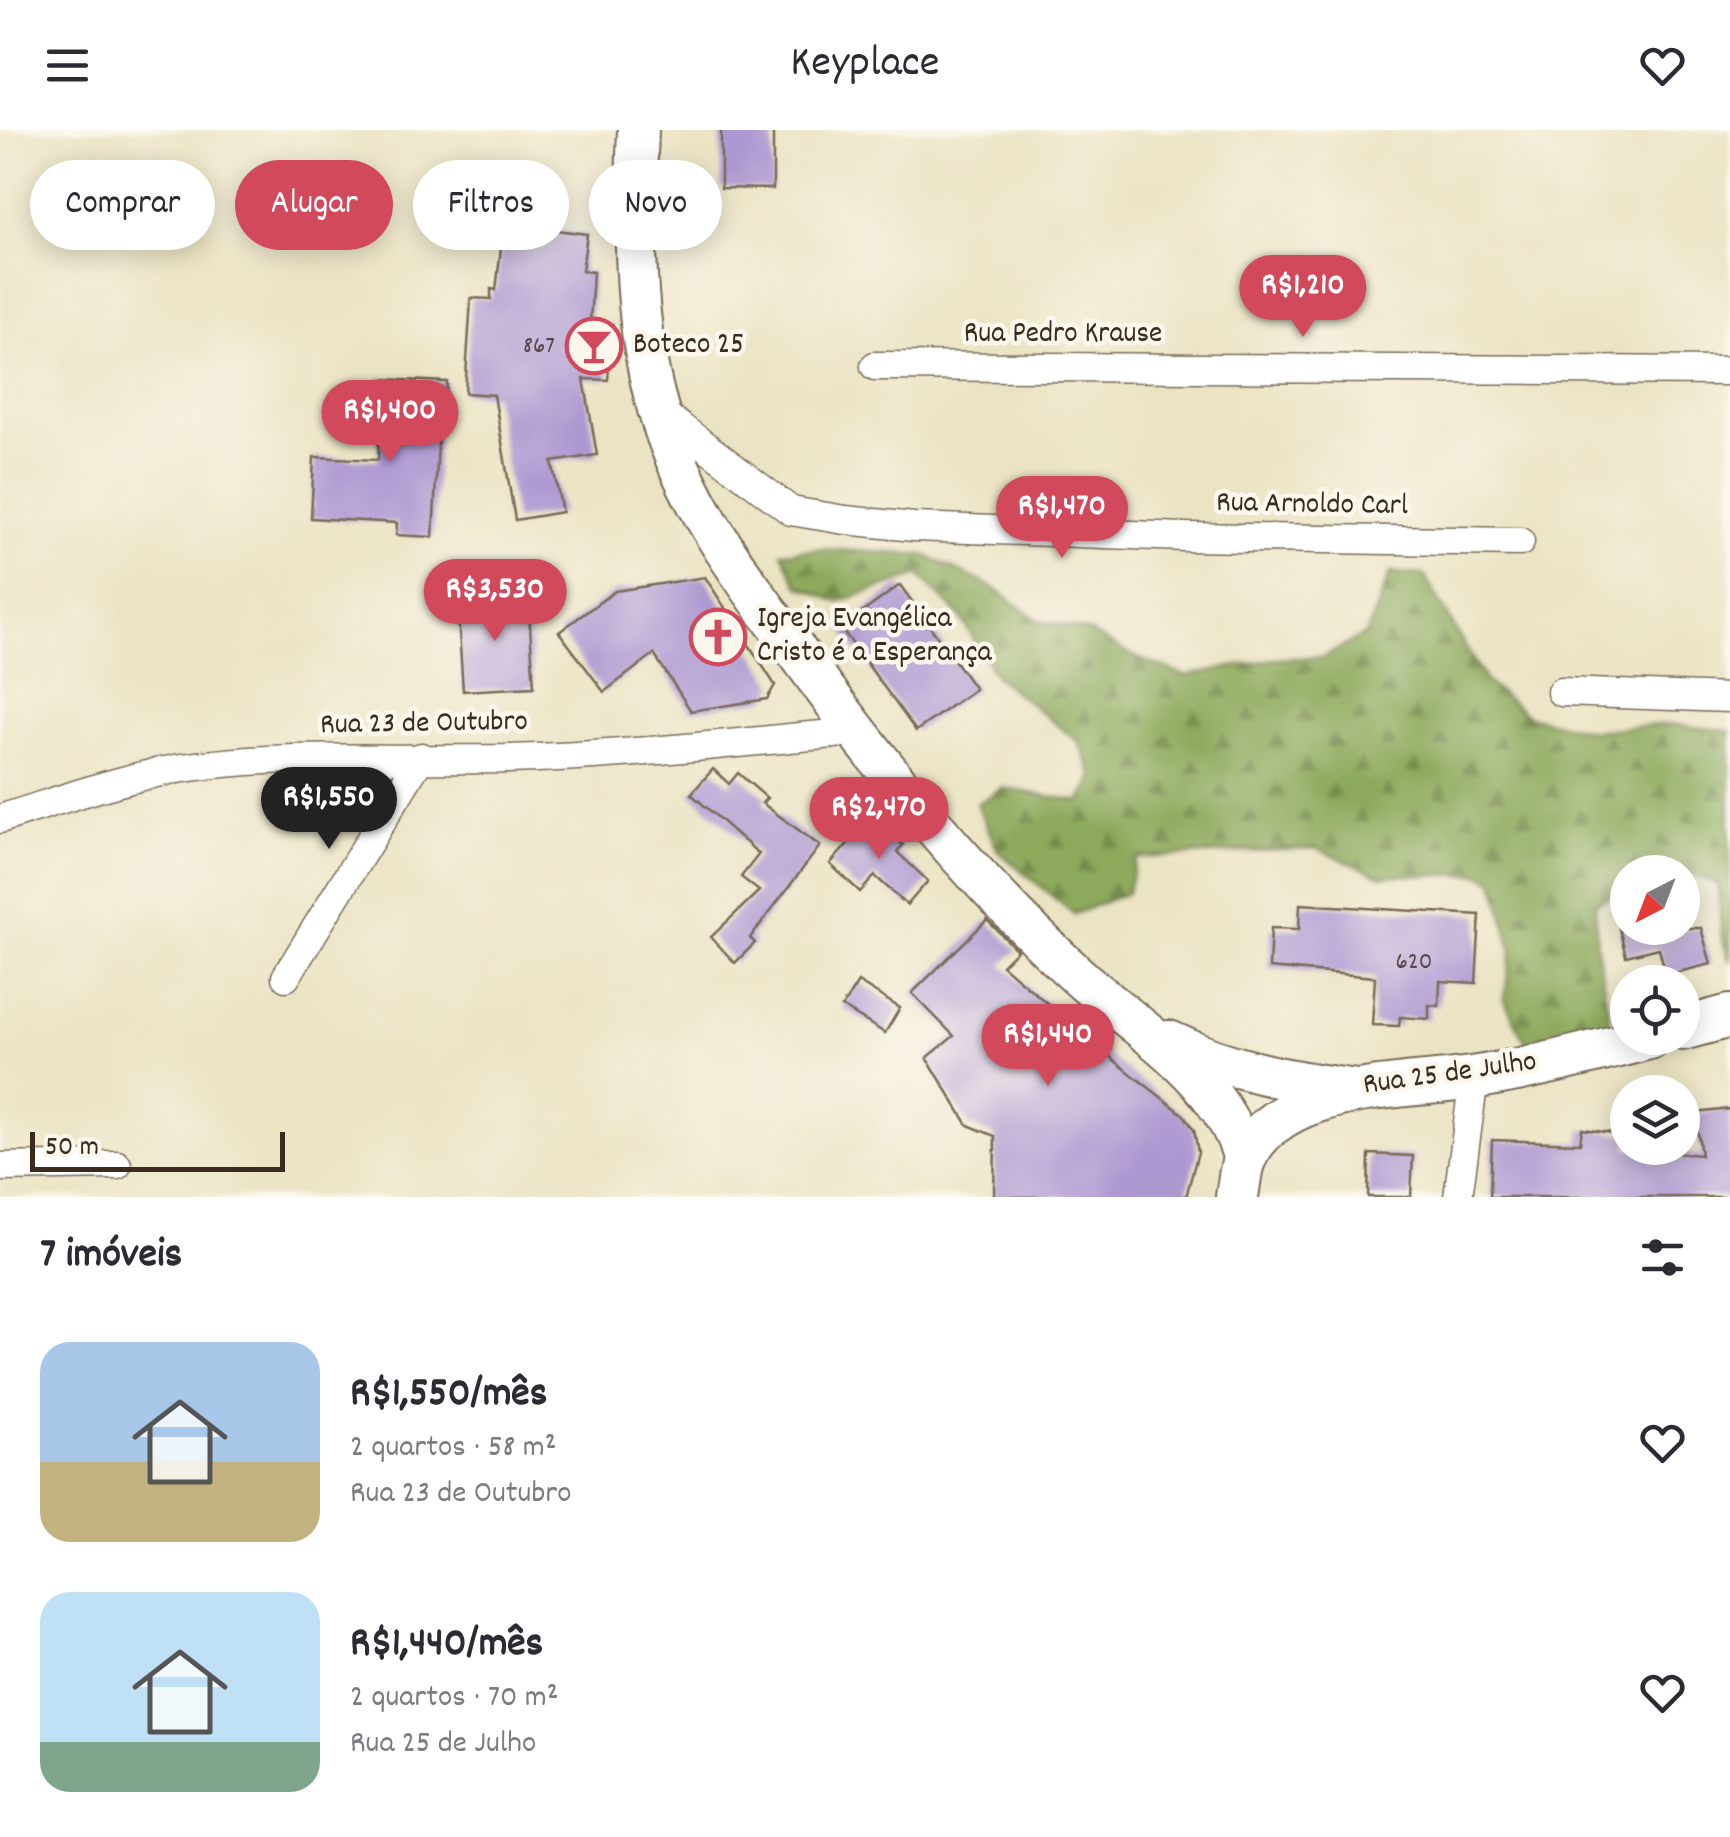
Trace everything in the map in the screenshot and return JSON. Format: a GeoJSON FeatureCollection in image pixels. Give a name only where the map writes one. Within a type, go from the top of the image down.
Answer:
{"type":"FeatureCollection","features":[{"type":"Feature","properties":{"kind":"main road","name":"Rua 25 de Julho"},"geometry":{"type":"LineString","coordinates":[[638,130],[638,292],[644,349],[658,410],[698,504],[729,555],[856,732],[954,849],[1078,976],[1190,1072],[1219,1107],[1237,1132],[1240,1178]]}},
{"type":"Feature","properties":{"kind":"main road"},"geometry":{"type":"LineString","coordinates":[[1700,1024],[1730,1016]]}},
{"type":"Feature","properties":{"kind":"main road","name":"Rua 25 de Julho"},"geometry":{"type":"LineString","coordinates":[[1138,1026],[1203,1057],[1256,1074],[1358,1090],[1474,1078],[1610,1047]]}},
{"type":"Feature","properties":{"kind":"main road"},"geometry":{"type":"LineString","coordinates":[[1240,1178],[1268,1129],[1300,1106],[1358,1090]]}},
{"type":"Feature","properties":{"kind":"street","name":"Rua Pedro Krause"},"geometry":{"type":"LineString","coordinates":[[875,366],[1730,371]]}},
{"type":"Feature","properties":{"kind":"street","name":"Rua Arnoldo Carl"},"geometry":{"type":"LineString","coordinates":[[658,410],[791,511],[845,520],[914,527],[1184,537],[1520,542]]}},
{"type":"Feature","properties":{"kind":"street"},"geometry":{"type":"LineString","coordinates":[[1561,692],[1730,698]]}},
{"type":"Feature","properties":{"kind":"street","name":"Rua 23 de Outubro"},"geometry":{"type":"LineString","coordinates":[[0,819],[95,790],[195,766],[296,759],[508,759],[856,732]]}},
{"type":"Feature","properties":{"kind":"street"},"geometry":{"type":"LineString","coordinates":[[286,977],[421,757]]}},
{"type":"Feature","properties":{"kind":"street"},"geometry":{"type":"LineString","coordinates":[[1458,1197],[1474,1078]]}},
{"type":"Feature","properties":{"kind":"street"},"geometry":{"type":"LineString","coordinates":[[0,1167],[117,1165]]}},
{"type":"Feature","properties":{"kind":"green space"},"geometry":{"type":"Polygon","coordinates":[[[821,549],[924,555],[993,587],[1038,620],[1087,631],[1137,658],[1186,676],[1274,659],[1324,657],[1367,633],[1390,573],[1424,575],[1486,682],[1528,716],[1591,731],[1668,724],[1730,731],[1730,963],[1721,934],[1718,884],[1700,877],[1700,855],[1610,855],[1610,896],[1595,904],[1597,947],[1610,1022],[1526,1043],[1504,999],[1512,951],[1495,881],[1480,874],[1381,876],[1316,848],[1137,858],[1127,893],[1074,914],[998,851],[977,804],[1003,788],[1080,802],[1094,777],[1079,742],[996,677],[960,616],[919,575],[838,602],[798,585],[782,552],[821,549]]]}},
{"type":"Feature","properties":{"kind":"building"},"geometry":{"type":"Polygon","coordinates":[[[721,130],[773,130],[773,189],[722,188],[721,130]]]}},
{"type":"Feature","properties":{"kind":"building"},"geometry":{"type":"Polygon","coordinates":[[[569,232],[587,234],[582,271],[593,272],[590,323],[612,324],[608,380],[584,379],[597,455],[552,462],[562,512],[515,520],[494,395],[465,393],[471,298],[491,299],[491,289],[496,290],[501,250],[569,250],[569,232]]]}},
{"type":"Feature","properties":{"kind":"building"},"geometry":{"type":"Polygon","coordinates":[[[381,379],[447,382],[445,425],[439,424],[433,537],[396,535],[397,523],[311,518],[314,457],[378,460],[381,379]]]}},
{"type":"Feature","properties":{"kind":"building"},"geometry":{"type":"Polygon","coordinates":[[[705,577],[775,685],[767,699],[691,711],[654,654],[604,692],[559,632],[615,591],[705,577]]]}},
{"type":"Feature","properties":{"kind":"building"},"geometry":{"type":"Polygon","coordinates":[[[900,585],[975,689],[916,731],[841,628],[900,585]]]}},
{"type":"Feature","properties":{"kind":"building"},"geometry":{"type":"Polygon","coordinates":[[[528,597],[534,687],[463,691],[457,601],[528,597]]]}},
{"type":"Feature","properties":{"kind":"building"},"geometry":{"type":"Polygon","coordinates":[[[713,769],[729,784],[738,773],[767,798],[762,803],[820,846],[750,938],[755,943],[735,963],[711,937],[759,891],[741,877],[759,854],[691,794],[713,769]]]}},
{"type":"Feature","properties":{"kind":"building"},"geometry":{"type":"Polygon","coordinates":[[[873,816],[903,845],[897,852],[928,881],[907,905],[875,876],[860,892],[830,864],[873,816]]]}},
{"type":"Feature","properties":{"kind":"building"},"geometry":{"type":"Polygon","coordinates":[[[1300,904],[1480,915],[1476,983],[1440,981],[1439,1006],[1429,1005],[1429,1019],[1400,1017],[1399,1026],[1372,1025],[1375,977],[1269,968],[1271,928],[1299,929],[1300,904]]]}},
{"type":"Feature","properties":{"kind":"building"},"geometry":{"type":"Polygon","coordinates":[[[987,920],[1017,950],[1002,965],[1184,1115],[1194,1130],[1198,1152],[1186,1197],[994,1197],[995,1136],[968,1125],[927,1058],[954,1036],[912,993],[987,920]]]}},
{"type":"Feature","properties":{"kind":"building"},"geometry":{"type":"Polygon","coordinates":[[[1701,928],[1711,964],[1663,965],[1659,948],[1626,956],[1623,945],[1700,945],[1701,928]]]}},
{"type":"Feature","properties":{"kind":"building"},"geometry":{"type":"Polygon","coordinates":[[[858,982],[900,1008],[885,1033],[842,1007],[858,982]]]}},
{"type":"Feature","properties":{"kind":"building"},"geometry":{"type":"Polygon","coordinates":[[[1730,1109],[1730,1197],[1490,1197],[1492,1140],[1580,1143],[1582,1129],[1610,1133],[1610,1165],[1700,1165],[1700,1112],[1730,1109]]]}},
{"type":"Feature","properties":{"kind":"building"},"geometry":{"type":"Polygon","coordinates":[[[1369,1154],[1413,1156],[1411,1197],[1368,1197],[1369,1154]]]}},
{"type":"Feature","properties":{"kind":"place","name":"Boteco 25"},"geometry":{"type":"Point","coordinates":[594,346]}},
{"type":"Feature","properties":{"kind":"place","name":"Igreja Evangélica Cristo é a Esperança"},"geometry":{"type":"Point","coordinates":[718,637]}}]}
